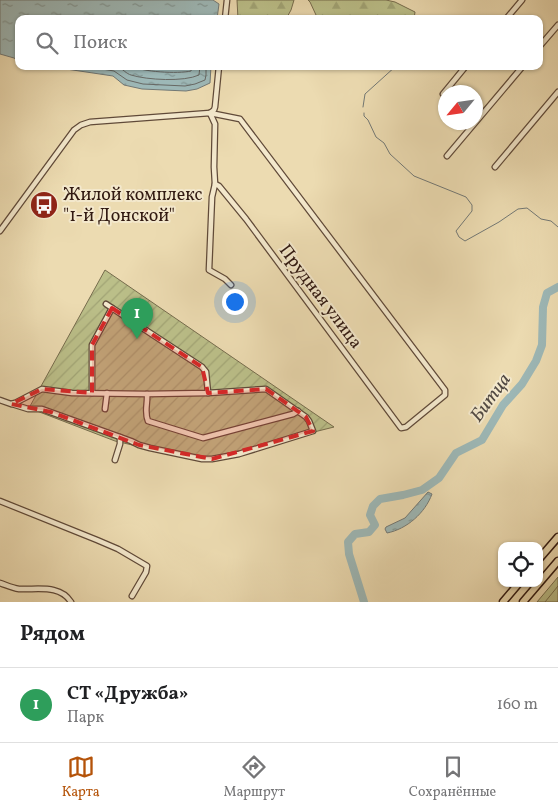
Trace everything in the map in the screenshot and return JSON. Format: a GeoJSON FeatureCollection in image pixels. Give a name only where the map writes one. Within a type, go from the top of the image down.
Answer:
{"type":"FeatureCollection","features":[{"type":"Feature","properties":{"kind":"highway"},"geometry":{"type":"LineString","coordinates":[[543,554],[558,537]]}},
{"type":"Feature","properties":{"kind":"highway"},"geometry":{"type":"LineString","coordinates":[[524,602],[558,561]]}},
{"type":"Feature","properties":{"kind":"highway"},"geometry":{"type":"LineString","coordinates":[[503,602],[516,587]]}},
{"type":"Feature","properties":{"kind":"street"},"geometry":{"type":"LineString","coordinates":[[225,15],[227,0]]}},
{"type":"Feature","properties":{"kind":"street"},"geometry":{"type":"LineString","coordinates":[[509,15],[522,0]]}},
{"type":"Feature","properties":{"kind":"street"},"geometry":{"type":"LineString","coordinates":[[543,42],[558,25]]}},
{"type":"Feature","properties":{"kind":"street"},"geometry":{"type":"LineString","coordinates":[[0,232],[74,130],[81,125],[98,121],[210,113],[215,108],[219,70]]}},
{"type":"Feature","properties":{"kind":"street"},"geometry":{"type":"LineString","coordinates":[[450,85],[463,70]]}},
{"type":"Feature","properties":{"kind":"street"},"geometry":{"type":"LineString","coordinates":[[447,156],[520,70]]}},
{"type":"Feature","properties":{"kind":"street"},"geometry":{"type":"LineString","coordinates":[[495,167],[558,92]]}},
{"type":"Feature","properties":{"kind":"street"},"geometry":{"type":"LineString","coordinates":[[210,113],[215,124],[215,184],[212,197],[209,270],[225,279],[231,285]]}},
{"type":"Feature","properties":{"kind":"street","name":"Прудная улица"},"geometry":{"type":"LineString","coordinates":[[210,113],[240,119],[446,390],[445,395],[413,422],[405,428],[401,428],[246,220],[215,184]]}},
{"type":"Feature","properties":{"kind":"street"},"geometry":{"type":"LineString","coordinates":[[106,304],[202,366],[206,372],[208,394]]}},
{"type":"Feature","properties":{"kind":"street"},"geometry":{"type":"LineString","coordinates":[[92,393],[92,345],[112,308]]}},
{"type":"Feature","properties":{"kind":"street"},"geometry":{"type":"LineString","coordinates":[[0,400],[11,404],[28,409],[51,412],[139,445],[202,458],[219,459],[313,431],[309,421],[298,411],[266,389],[208,394],[147,394],[72,393],[42,389],[11,404]]}},
{"type":"Feature","properties":{"kind":"street"},"geometry":{"type":"LineString","coordinates":[[105,409],[107,393]]}},
{"type":"Feature","properties":{"kind":"street"},"geometry":{"type":"LineString","coordinates":[[147,394],[146,418],[148,421],[203,438],[293,414],[298,411]]}},
{"type":"Feature","properties":{"kind":"street"},"geometry":{"type":"LineString","coordinates":[[115,460],[120,437]]}},
{"type":"Feature","properties":{"kind":"street"},"geometry":{"type":"LineString","coordinates":[[0,501],[118,549],[147,566],[146,572],[132,596]]}},
{"type":"Feature","properties":{"kind":"street"},"geometry":{"type":"LineString","coordinates":[[0,583],[18,588],[56,590],[64,593],[71,602]]}},
{"type":"Feature","properties":{"kind":"highlighted area"},"geometry":{"type":"Polygon","coordinates":[[[112,308],[202,367],[208,393],[266,389],[306,417],[313,431],[212,459],[139,445],[51,412],[11,404],[42,389],[92,393],[92,345],[112,308]]]}},
{"type":"Feature","properties":{"kind":"green space"},"geometry":{"type":"Polygon","coordinates":[[[237,0],[294,0],[288,15],[238,15],[237,0]]]}},
{"type":"Feature","properties":{"kind":"green space"},"geometry":{"type":"Polygon","coordinates":[[[308,0],[386,0],[395,2],[415,12],[415,15],[316,15],[308,0]]]}},
{"type":"Feature","properties":{"kind":"green space"},"geometry":{"type":"Polygon","coordinates":[[[105,270],[334,427],[202,460],[115,441],[29,408],[105,270]]]}},
{"type":"Feature","properties":{"kind":"green space"},"geometry":{"type":"Polygon","coordinates":[[[558,577],[558,602],[537,602],[558,577]]]}},
{"type":"Feature","properties":{"kind":"green space"},"geometry":{"type":"Polygon","coordinates":[[[558,586],[558,602],[545,602],[558,586]]]}},
{"type":"Feature","properties":{"kind":"water"},"geometry":{"type":"Polygon","coordinates":[[[0,0],[213,0],[219,4],[218,15],[15,15],[15,59],[0,54],[0,0]]]}},
{"type":"Feature","properties":{"kind":"water"},"geometry":{"type":"Polygon","coordinates":[[[73,70],[211,70],[210,83],[197,89],[186,91],[142,89],[124,85],[113,76],[73,70]]]}},
{"type":"Feature","properties":{"kind":"water"},"geometry":{"type":"Polygon","coordinates":[[[428,492],[432,494],[420,514],[408,524],[387,533],[386,527],[405,518],[428,492]]]}},
{"type":"Feature","properties":{"kind":"waterway"},"geometry":{"type":"LineString","coordinates":[[363,107],[365,94],[392,70]]}},
{"type":"Feature","properties":{"kind":"waterway"},"geometry":{"type":"LineString","coordinates":[[364,113],[376,137],[384,143],[390,154],[414,176],[466,197],[472,205],[472,211],[456,231],[459,237],[465,241],[518,209],[527,208],[541,219],[551,221],[558,227]]}},
{"type":"Feature","properties":{"kind":"waterway","name":"Битца"},"geometry":{"type":"LineString","coordinates":[[364,602],[349,554],[348,542],[355,534],[369,532],[375,525],[370,515],[373,506],[380,499],[422,490],[439,478],[456,453],[482,440],[503,405],[522,384],[536,361],[542,345],[543,307],[547,293],[558,287]]}},
{"type":"Feature","properties":{"kind":"place","name":"Жилой комплекс \"1-й Донской\""},"geometry":{"type":"Point","coordinates":[44,205]}},
{"type":"Feature","properties":{"kind":"place","name":"СТ «Дружба»"},"geometry":{"type":"Point","coordinates":[137,339]}}]}
